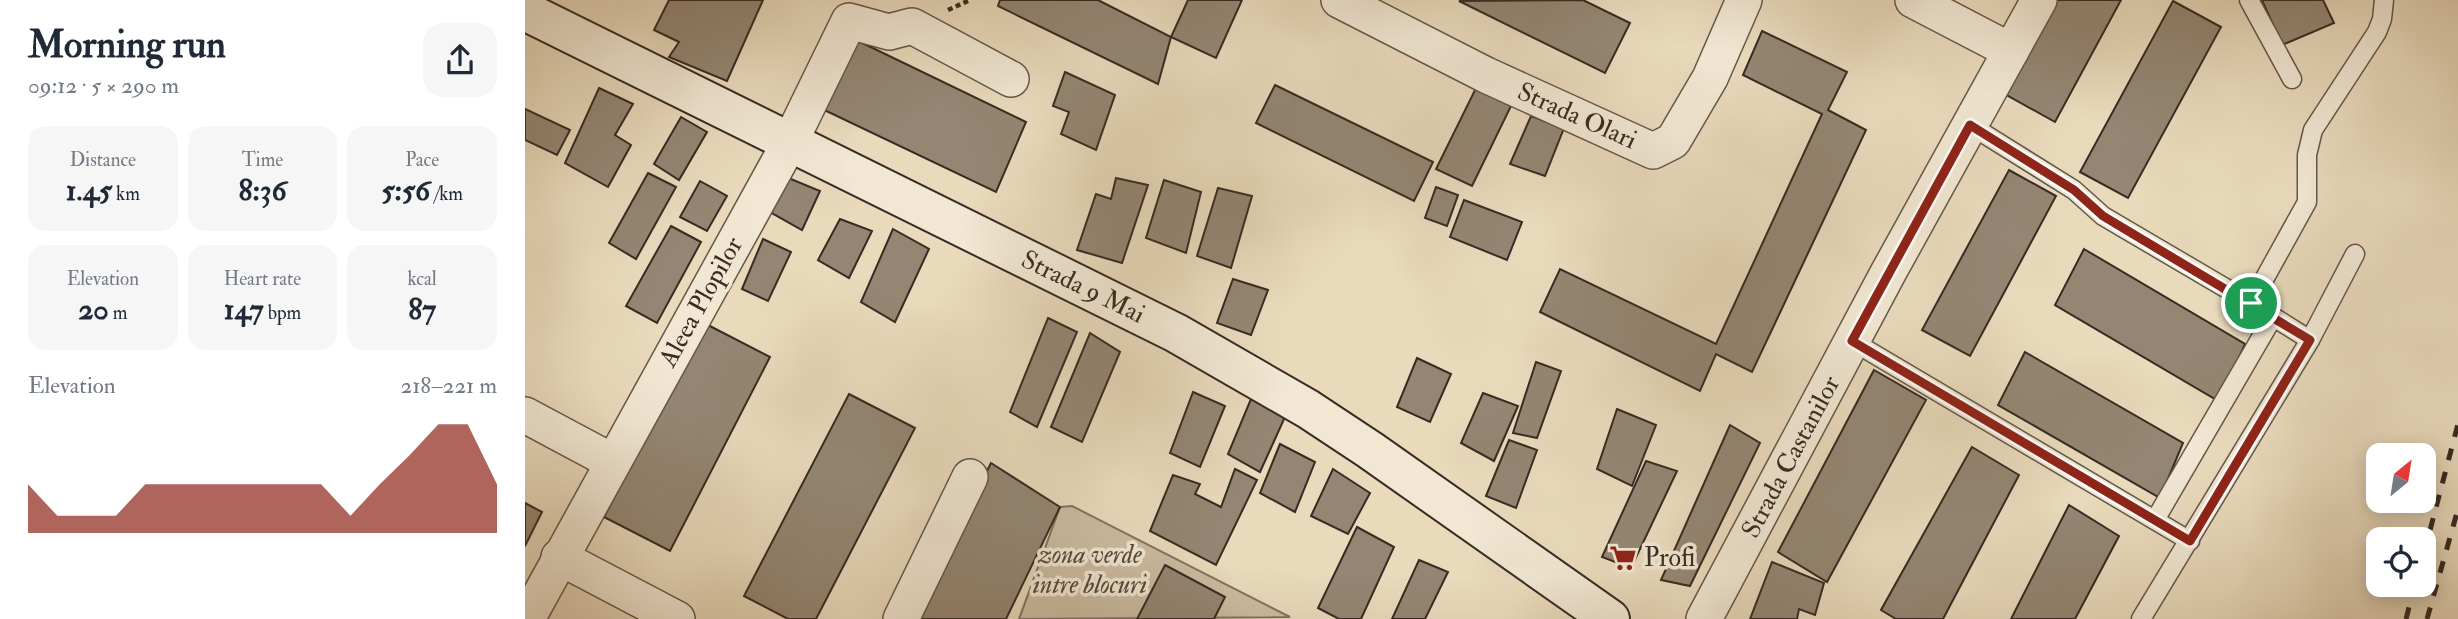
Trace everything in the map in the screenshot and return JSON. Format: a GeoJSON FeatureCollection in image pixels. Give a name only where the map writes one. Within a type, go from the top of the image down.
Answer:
{"type":"FeatureCollection","features":[{"type":"Feature","properties":{"kind":"main road","name":"Strada 9 Mai"},"geometry":{"type":"LineString","coordinates":[[525,11],[1176,333],[1308,409],[1610,619]]}},
{"type":"Feature","properties":{"kind":"street","name":"Strada Olari"},"geometry":{"type":"LineString","coordinates":[[1339,0],[1486,75],[1653,150],[1673,141],[1710,78],[1744,0]]}},
{"type":"Feature","properties":{"kind":"street"},"geometry":{"type":"LineString","coordinates":[[1913,0],[1952,9],[2011,51]]}},
{"type":"Feature","properties":{"kind":"street","name":"Strada Castanilor"},"geometry":{"type":"LineString","coordinates":[[1704,619],[1852,341],[2039,0]]}},
{"type":"Feature","properties":{"kind":"street","name":"Aleea Plopilor"},"geometry":{"type":"LineString","coordinates":[[527,619],[790,142],[849,21],[889,32],[912,26],[1011,79]]}},
{"type":"Feature","properties":{"kind":"street"},"geometry":{"type":"LineString","coordinates":[[525,415],[613,462]]}},
{"type":"Feature","properties":{"kind":"street"},"geometry":{"type":"LineString","coordinates":[[901,619],[970,477]]}},
{"type":"Feature","properties":{"kind":"street"},"geometry":{"type":"LineString","coordinates":[[559,557],[677,619]]}},
{"type":"Feature","properties":{"kind":"lane"},"geometry":{"type":"LineString","coordinates":[[2249,0],[2292,79]]}},
{"type":"Feature","properties":{"kind":"lane"},"geometry":{"type":"LineString","coordinates":[[2251,303],[2307,202],[2307,155],[2313,130],[2377,32],[2382,19],[2384,0]]}},
{"type":"Feature","properties":{"kind":"lane"},"geometry":{"type":"LineString","coordinates":[[1970,125],[2074,190],[2103,216],[2310,340]]}},
{"type":"Feature","properties":{"kind":"lane"},"geometry":{"type":"LineString","coordinates":[[2141,619],[2310,340],[2355,254]]}},
{"type":"Feature","properties":{"kind":"lane"},"geometry":{"type":"LineString","coordinates":[[2155,520],[2273,317]]}},
{"type":"Feature","properties":{"kind":"lane"},"geometry":{"type":"LineString","coordinates":[[1852,341],[2190,541]]}},
{"type":"Feature","properties":{"kind":"green space","name":"zona verde intre blocuri"},"geometry":{"type":"Polygon","coordinates":[[[1072,506],[1290,617],[1019,619],[1060,507],[1072,506]]]}},
{"type":"Feature","properties":{"kind":"building"},"geometry":{"type":"Polygon","coordinates":[[[669,0],[763,0],[727,81],[669,57],[679,42],[654,30],[669,0]]]}},
{"type":"Feature","properties":{"kind":"building"},"geometry":{"type":"Polygon","coordinates":[[[1000,0],[1098,0],[1171,37],[1158,84],[998,6],[1000,0]]]}},
{"type":"Feature","properties":{"kind":"building"},"geometry":{"type":"Polygon","coordinates":[[[1188,0],[1242,0],[1216,58],[1171,37],[1188,0]]]}},
{"type":"Feature","properties":{"kind":"building"},"geometry":{"type":"Polygon","coordinates":[[[1583,0],[1630,23],[1605,73],[1459,1],[1583,0]]]}},
{"type":"Feature","properties":{"kind":"building"},"geometry":{"type":"Polygon","coordinates":[[[2053,0],[2121,0],[2055,122],[2003,93],[2053,0]]]}},
{"type":"Feature","properties":{"kind":"building"},"geometry":{"type":"Polygon","coordinates":[[[2262,0],[2323,0],[2334,23],[2282,45],[2262,0]]]}},
{"type":"Feature","properties":{"kind":"building"},"geometry":{"type":"Polygon","coordinates":[[[2173,1],[2221,27],[2128,198],[2080,172],[2173,1]]]}},
{"type":"Feature","properties":{"kind":"building"},"geometry":{"type":"Polygon","coordinates":[[[1762,31],[1847,72],[1828,110],[1866,130],[1752,372],[1716,354],[1700,391],[1540,312],[1560,269],[1716,344],[1822,114],[1743,75],[1762,31]]]}},
{"type":"Feature","properties":{"kind":"building"},"geometry":{"type":"Polygon","coordinates":[[[852,38],[1026,122],[996,192],[820,108],[852,38]]]}},
{"type":"Feature","properties":{"kind":"building"},"geometry":{"type":"Polygon","coordinates":[[[1065,72],[1115,95],[1096,150],[1061,134],[1069,112],[1053,106],[1065,72]]]}},
{"type":"Feature","properties":{"kind":"building"},"geometry":{"type":"Polygon","coordinates":[[[1275,85],[1433,162],[1414,201],[1256,123],[1275,85]]]}},
{"type":"Feature","properties":{"kind":"building"},"geometry":{"type":"Polygon","coordinates":[[[599,88],[633,104],[615,135],[631,145],[608,187],[565,163],[599,88]]]}},
{"type":"Feature","properties":{"kind":"building"},"geometry":{"type":"Polygon","coordinates":[[[1476,88],[1511,106],[1472,186],[1436,169],[1476,88]]]}},
{"type":"Feature","properties":{"kind":"building"},"geometry":{"type":"Polygon","coordinates":[[[525,109],[570,130],[557,155],[525,140],[525,109]]]}},
{"type":"Feature","properties":{"kind":"building"},"geometry":{"type":"Polygon","coordinates":[[[1531,116],[1564,128],[1545,176],[1510,164],[1531,116]]]}},
{"type":"Feature","properties":{"kind":"building"},"geometry":{"type":"Polygon","coordinates":[[[681,117],[707,132],[679,180],[654,164],[681,117]]]}},
{"type":"Feature","properties":{"kind":"building"},"geometry":{"type":"Polygon","coordinates":[[[2009,170],[2056,196],[1970,356],[1922,330],[2009,170]]]}},
{"type":"Feature","properties":{"kind":"building"},"geometry":{"type":"Polygon","coordinates":[[[648,173],[676,187],[636,259],[609,243],[648,173]]]}},
{"type":"Feature","properties":{"kind":"building"},"geometry":{"type":"Polygon","coordinates":[[[786,177],[820,191],[802,230],[770,212],[786,177]]]}},
{"type":"Feature","properties":{"kind":"building"},"geometry":{"type":"Polygon","coordinates":[[[1116,178],[1148,185],[1122,263],[1077,250],[1096,194],[1111,199],[1116,178]]]}},
{"type":"Feature","properties":{"kind":"building"},"geometry":{"type":"Polygon","coordinates":[[[1164,180],[1201,192],[1186,253],[1146,238],[1164,180]]]}},
{"type":"Feature","properties":{"kind":"building"},"geometry":{"type":"Polygon","coordinates":[[[700,181],[727,196],[707,231],[680,217],[700,181]]]}},
{"type":"Feature","properties":{"kind":"building"},"geometry":{"type":"Polygon","coordinates":[[[1436,187],[1458,195],[1447,226],[1425,218],[1436,187]]]}},
{"type":"Feature","properties":{"kind":"building"},"geometry":{"type":"Polygon","coordinates":[[[1218,188],[1252,196],[1231,268],[1197,256],[1218,188]]]}},
{"type":"Feature","properties":{"kind":"building"},"geometry":{"type":"Polygon","coordinates":[[[1464,200],[1522,222],[1507,260],[1450,237],[1464,200]]]}},
{"type":"Feature","properties":{"kind":"building"},"geometry":{"type":"Polygon","coordinates":[[[840,219],[872,231],[849,278],[818,260],[840,219]]]}},
{"type":"Feature","properties":{"kind":"building"},"geometry":{"type":"Polygon","coordinates":[[[671,226],[701,242],[657,323],[626,306],[671,226]]]}},
{"type":"Feature","properties":{"kind":"building"},"geometry":{"type":"Polygon","coordinates":[[[893,229],[929,249],[895,322],[861,302],[893,229]]]}},
{"type":"Feature","properties":{"kind":"building"},"geometry":{"type":"Polygon","coordinates":[[[763,239],[791,252],[768,301],[742,289],[763,239]]]}},
{"type":"Feature","properties":{"kind":"building"},"geometry":{"type":"Polygon","coordinates":[[[2084,249],[2245,344],[2220,402],[2055,305],[2084,249]]]}},
{"type":"Feature","properties":{"kind":"building"},"geometry":{"type":"Polygon","coordinates":[[[1233,279],[1268,290],[1251,335],[1217,323],[1233,279]]]}},
{"type":"Feature","properties":{"kind":"building"},"geometry":{"type":"Polygon","coordinates":[[[1048,318],[1077,332],[1037,427],[1010,412],[1048,318]]]}},
{"type":"Feature","properties":{"kind":"building"},"geometry":{"type":"Polygon","coordinates":[[[704,323],[770,357],[670,551],[604,517],[704,323]]]}},
{"type":"Feature","properties":{"kind":"building"},"geometry":{"type":"Polygon","coordinates":[[[1090,333],[1120,352],[1082,442],[1051,427],[1090,333]]]}},
{"type":"Feature","properties":{"kind":"building"},"geometry":{"type":"Polygon","coordinates":[[[2025,352],[2183,443],[2160,498],[1998,405],[2025,352]]]}},
{"type":"Feature","properties":{"kind":"building"},"geometry":{"type":"Polygon","coordinates":[[[1417,358],[1451,374],[1430,422],[1397,407],[1417,358]]]}},
{"type":"Feature","properties":{"kind":"building"},"geometry":{"type":"Polygon","coordinates":[[[1536,362],[1561,371],[1537,438],[1513,433],[1536,362]]]}},
{"type":"Feature","properties":{"kind":"building"},"geometry":{"type":"Polygon","coordinates":[[[1874,370],[1926,400],[1827,582],[1778,552],[1874,370]]]}},
{"type":"Feature","properties":{"kind":"building"},"geometry":{"type":"Polygon","coordinates":[[[1193,392],[1225,406],[1200,467],[1170,453],[1193,392]]]}},
{"type":"Feature","properties":{"kind":"building"},"geometry":{"type":"Polygon","coordinates":[[[1483,393],[1518,406],[1494,461],[1461,443],[1483,393]]]}},
{"type":"Feature","properties":{"kind":"building"},"geometry":{"type":"Polygon","coordinates":[[[849,394],[915,428],[816,619],[788,619],[744,596],[849,394]]]}},
{"type":"Feature","properties":{"kind":"building"},"geometry":{"type":"Polygon","coordinates":[[[1251,399],[1285,417],[1260,472],[1228,454],[1251,399]]]}},
{"type":"Feature","properties":{"kind":"building"},"geometry":{"type":"Polygon","coordinates":[[[1617,409],[1656,425],[1632,486],[1597,469],[1617,409]]]}},
{"type":"Feature","properties":{"kind":"building"},"geometry":{"type":"Polygon","coordinates":[[[1730,425],[1760,443],[1690,586],[1661,580],[1730,425]]]}},
{"type":"Feature","properties":{"kind":"building"},"geometry":{"type":"Polygon","coordinates":[[[1509,440],[1537,450],[1516,508],[1486,496],[1509,440]]]}},
{"type":"Feature","properties":{"kind":"building"},"geometry":{"type":"Polygon","coordinates":[[[1280,444],[1315,462],[1295,512],[1260,493],[1280,444]]]}},
{"type":"Feature","properties":{"kind":"building"},"geometry":{"type":"Polygon","coordinates":[[[1972,447],[2019,475],[1943,619],[1896,619],[1881,610],[1972,447]]]}},
{"type":"Feature","properties":{"kind":"building"},"geometry":{"type":"Polygon","coordinates":[[[1646,461],[1677,471],[1631,568],[1602,557],[1646,461]]]}},
{"type":"Feature","properties":{"kind":"building"},"geometry":{"type":"Polygon","coordinates":[[[991,463],[1060,507],[1006,619],[914,619],[991,463]]]}},
{"type":"Feature","properties":{"kind":"building"},"geometry":{"type":"Polygon","coordinates":[[[1235,469],[1257,480],[1216,565],[1150,531],[1173,475],[1200,484],[1195,494],[1221,507],[1235,469]]]}},
{"type":"Feature","properties":{"kind":"building"},"geometry":{"type":"Polygon","coordinates":[[[1333,469],[1370,493],[1348,534],[1311,516],[1333,469]]]}},
{"type":"Feature","properties":{"kind":"building"},"geometry":{"type":"Polygon","coordinates":[[[525,503],[542,512],[525,546],[525,503]]]}},
{"type":"Feature","properties":{"kind":"building"},"geometry":{"type":"Polygon","coordinates":[[[2069,505],[2119,536],[2075,619],[2011,619],[2069,505]]]}},
{"type":"Feature","properties":{"kind":"building"},"geometry":{"type":"Polygon","coordinates":[[[1357,527],[1394,547],[1361,619],[1339,619],[1318,608],[1357,527]]]}},
{"type":"Feature","properties":{"kind":"building"},"geometry":{"type":"Polygon","coordinates":[[[1419,560],[1448,572],[1425,619],[1392,619],[1419,560]]]}},
{"type":"Feature","properties":{"kind":"building"},"geometry":{"type":"Polygon","coordinates":[[[1772,562],[1824,583],[1815,615],[1799,609],[1797,619],[1750,619],[1772,562]]]}},
{"type":"Feature","properties":{"kind":"building"},"geometry":{"type":"Polygon","coordinates":[[[1165,565],[1225,597],[1214,619],[1137,619],[1165,565]]]}},
{"type":"Feature","properties":{"kind":"railway"},"geometry":{"type":"LineString","coordinates":[[2431,527],[2458,424]]}},
{"type":"Feature","properties":{"kind":"railway"},"geometry":{"type":"LineString","coordinates":[[2427,619],[2458,509]]}},
{"type":"Feature","properties":{"kind":"railway"},"geometry":{"type":"LineString","coordinates":[[2406,619],[2412,597]]}},
{"type":"Feature","properties":{"kind":"place","name":"Profi"},"geometry":{"type":"Point","coordinates":[1623,558]}},
{"type":"Feature","properties":{"kind":"route"},"geometry":{"type":"LineString","coordinates":[[1970,125],[2074,190],[2103,216],[2251,303],[2310,340],[2190,541],[1852,341],[1970,125]]}}]}
